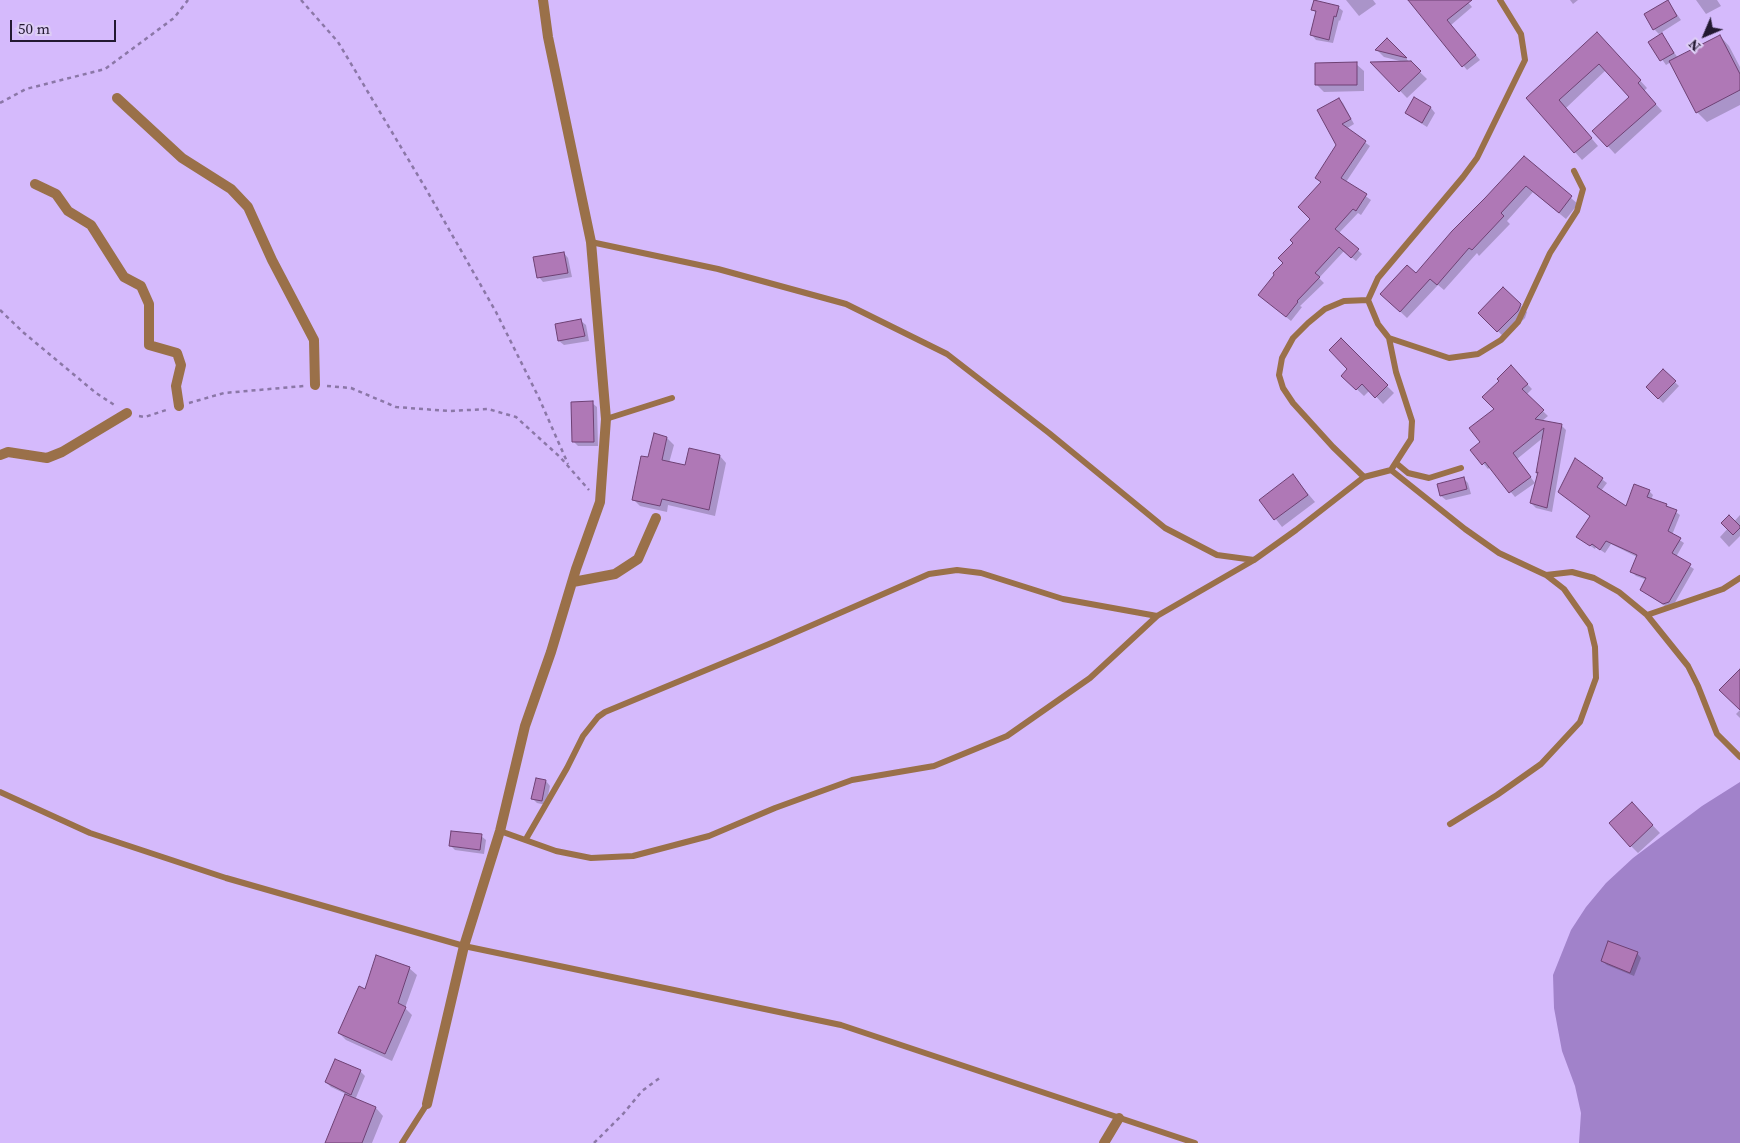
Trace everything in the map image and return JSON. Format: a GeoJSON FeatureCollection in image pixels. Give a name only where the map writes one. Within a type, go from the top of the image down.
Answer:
{"type":"FeatureCollection","features":[{"type":"Feature","properties":{"kind":"street"},"geometry":{"type":"LineString","coordinates":[[427,1104],[464,946],[500,830],[525,726],[600,502],[606,419],[591,242],[548,36],[543,0]]}},
{"type":"Feature","properties":{"kind":"street"},"geometry":{"type":"LineString","coordinates":[[117,98],[182,158],[232,189],[248,207],[272,260],[314,340],[315,385]]}},
{"type":"Feature","properties":{"kind":"street"},"geometry":{"type":"LineString","coordinates":[[35,184],[56,194],[68,211],[91,225],[124,277],[141,286],[149,304],[149,346],[176,353],[181,365],[176,386],[179,406]]}},
{"type":"Feature","properties":{"kind":"street"},"geometry":{"type":"LineString","coordinates":[[0,455],[8,452],[47,458],[62,452],[127,413]]}},
{"type":"Feature","properties":{"kind":"street"},"geometry":{"type":"LineString","coordinates":[[572,582],[615,574],[638,559],[656,518]]}},
{"type":"Feature","properties":{"kind":"street"},"geometry":{"type":"LineString","coordinates":[[1104,1143],[1119,1118]]}},
{"type":"Feature","properties":{"kind":"lane"},"geometry":{"type":"LineString","coordinates":[[500,830],[556,851],[591,858],[633,856],[709,836],[775,808],[852,780],[934,766],[1008,736],[1090,678],[1157,616],[1254,560],[1364,477],[1391,470],[1411,439],[1412,421],[1396,372],[1389,338],[1378,324],[1368,300],[1378,278],[1477,158],[1525,60],[1521,34],[1500,0]]}},
{"type":"Feature","properties":{"kind":"lane"},"geometry":{"type":"LineString","coordinates":[[1389,338],[1450,358],[1478,354],[1501,340],[1518,322],[1550,253],[1577,211],[1582,188],[1574,171]]}},
{"type":"Feature","properties":{"kind":"lane"},"geometry":{"type":"LineString","coordinates":[[591,242],[718,268],[846,304],[947,354],[1049,433],[1165,528],[1217,555],[1254,560]]}},
{"type":"Feature","properties":{"kind":"lane"},"geometry":{"type":"LineString","coordinates":[[1364,477],[1333,447],[1293,402],[1283,388],[1279,375],[1282,358],[1293,338],[1308,323],[1325,309],[1344,301],[1368,300]]}},
{"type":"Feature","properties":{"kind":"lane"},"geometry":{"type":"LineString","coordinates":[[606,419],[672,398]]}},
{"type":"Feature","properties":{"kind":"lane"},"geometry":{"type":"LineString","coordinates":[[1396,463],[1408,473],[1429,478],[1461,468]]}},
{"type":"Feature","properties":{"kind":"lane"},"geometry":{"type":"LineString","coordinates":[[1391,470],[1465,529],[1499,553],[1546,575],[1564,589],[1590,626],[1595,648],[1596,678],[1580,722],[1541,764],[1496,796],[1450,824]]}},
{"type":"Feature","properties":{"kind":"lane"},"geometry":{"type":"LineString","coordinates":[[526,840],[568,768],[583,736],[598,717],[605,712],[769,644],[929,574],[957,570],[981,573],[1064,599],[1157,616]]}},
{"type":"Feature","properties":{"kind":"lane"},"geometry":{"type":"LineString","coordinates":[[1546,575],[1572,572],[1594,578],[1618,592],[1647,615],[1688,666],[1718,734],[1740,757]]}},
{"type":"Feature","properties":{"kind":"lane"},"geometry":{"type":"LineString","coordinates":[[1647,615],[1723,589],[1740,578]]}},
{"type":"Feature","properties":{"kind":"lane"},"geometry":{"type":"LineString","coordinates":[[0,792],[90,833],[226,878],[464,946],[841,1025],[1195,1143]]}},
{"type":"Feature","properties":{"kind":"lane"},"geometry":{"type":"LineString","coordinates":[[402,1143],[427,1104]]}},
{"type":"Feature","properties":{"kind":"path"},"geometry":{"type":"LineString","coordinates":[[0,103],[26,89],[105,69],[174,18],[188,0]]}},
{"type":"Feature","properties":{"kind":"path"},"geometry":{"type":"LineString","coordinates":[[301,0],[338,42],[431,197],[496,312],[539,398],[570,468]]}},
{"type":"Feature","properties":{"kind":"path"},"geometry":{"type":"LineString","coordinates":[[0,310],[24,333],[96,393],[127,413],[145,417],[224,393],[315,385],[351,388],[396,407],[449,411],[488,409],[516,417],[560,457],[600,502]]}},
{"type":"Feature","properties":{"kind":"path"},"geometry":{"type":"LineString","coordinates":[[594,1143],[623,1114],[642,1091],[661,1077]]}},
{"type":"Feature","properties":{"kind":"shaded area"},"geometry":{"type":"Polygon","coordinates":[[[1740,782],[1740,1143],[1579,1143],[1581,1113],[1575,1086],[1562,1051],[1554,1008],[1553,975],[1571,930],[1586,907],[1606,883],[1633,858],[1702,806],[1740,782]]]}},
{"type":"Feature","properties":{"kind":"building"},"geometry":{"type":"Polygon","coordinates":[[[1314,0],[1339,6],[1336,17],[1334,16],[1329,40],[1310,35],[1316,11],[1311,10],[1314,0]]]}},
{"type":"Feature","properties":{"kind":"building"},"geometry":{"type":"Polygon","coordinates":[[[1408,0],[1472,0],[1447,20],[1476,55],[1462,67],[1408,0]]]}},
{"type":"Feature","properties":{"kind":"building"},"geometry":{"type":"Polygon","coordinates":[[[1668,0],[1677,16],[1653,30],[1644,14],[1668,0]]]}},
{"type":"Feature","properties":{"kind":"building"},"geometry":{"type":"Polygon","coordinates":[[[1597,32],[1641,80],[1638,83],[1656,104],[1607,147],[1592,131],[1629,97],[1599,64],[1559,100],[1592,138],[1574,153],[1526,98],[1597,32]]]}},
{"type":"Feature","properties":{"kind":"building"},"geometry":{"type":"Polygon","coordinates":[[[1662,33],[1674,53],[1660,61],[1648,42],[1662,33]]]}},
{"type":"Feature","properties":{"kind":"building"},"geometry":{"type":"Polygon","coordinates":[[[1720,35],[1740,74],[1740,90],[1696,113],[1669,61],[1720,35]]]}},
{"type":"Feature","properties":{"kind":"building"},"geometry":{"type":"Polygon","coordinates":[[[1387,38],[1407,58],[1375,50],[1387,38]]]}},
{"type":"Feature","properties":{"kind":"building"},"geometry":{"type":"Polygon","coordinates":[[[1411,61],[1421,71],[1399,92],[1370,62],[1411,61]]]}},
{"type":"Feature","properties":{"kind":"building"},"geometry":{"type":"Polygon","coordinates":[[[1357,62],[1357,85],[1315,85],[1315,63],[1357,62]]]}},
{"type":"Feature","properties":{"kind":"building"},"geometry":{"type":"Polygon","coordinates":[[[1414,97],[1431,107],[1422,123],[1405,113],[1414,97]]]}},
{"type":"Feature","properties":{"kind":"building"},"geometry":{"type":"Polygon","coordinates":[[[1339,98],[1351,119],[1342,124],[1366,141],[1341,178],[1367,194],[1356,211],[1353,209],[1335,229],[1359,249],[1351,258],[1339,247],[1315,273],[1320,277],[1297,301],[1286,317],[1258,295],[1274,275],[1273,273],[1283,263],[1278,258],[1293,243],[1290,240],[1310,219],[1298,207],[1321,182],[1315,178],[1336,145],[1317,110],[1339,98]]]}},
{"type":"Feature","properties":{"kind":"building"},"geometry":{"type":"Polygon","coordinates":[[[1524,156],[1572,196],[1559,213],[1526,186],[1501,213],[1504,216],[1472,250],[1469,248],[1437,285],[1430,279],[1400,312],[1380,294],[1407,265],[1416,273],[1452,231],[1524,156]]]}},
{"type":"Feature","properties":{"kind":"building"},"geometry":{"type":"Polygon","coordinates":[[[564,252],[568,273],[537,278],[533,257],[564,252]]]}},
{"type":"Feature","properties":{"kind":"building"},"geometry":{"type":"Polygon","coordinates":[[[1503,287],[1521,304],[1518,311],[1497,332],[1478,313],[1503,287]]]}},
{"type":"Feature","properties":{"kind":"building"},"geometry":{"type":"Polygon","coordinates":[[[581,319],[585,336],[558,341],[555,324],[581,319]]]}},
{"type":"Feature","properties":{"kind":"building"},"geometry":{"type":"Polygon","coordinates":[[[1341,338],[1388,385],[1375,398],[1362,384],[1356,390],[1341,376],[1347,369],[1329,350],[1341,338]]]}},
{"type":"Feature","properties":{"kind":"building"},"geometry":{"type":"Polygon","coordinates":[[[1511,365],[1528,384],[1522,389],[1544,410],[1535,419],[1562,424],[1547,508],[1530,503],[1538,472],[1536,473],[1544,428],[1513,453],[1531,477],[1509,493],[1485,462],[1482,465],[1470,450],[1480,442],[1469,428],[1494,409],[1482,397],[1499,381],[1497,379],[1511,365]]]}},
{"type":"Feature","properties":{"kind":"building"},"geometry":{"type":"Polygon","coordinates":[[[1663,369],[1676,381],[1658,399],[1646,387],[1663,369]]]}},
{"type":"Feature","properties":{"kind":"building"},"geometry":{"type":"Polygon","coordinates":[[[593,401],[594,442],[572,442],[571,402],[593,401]]]}},
{"type":"Feature","properties":{"kind":"building"},"geometry":{"type":"Polygon","coordinates":[[[654,433],[667,437],[662,460],[685,465],[689,448],[720,455],[709,510],[662,499],[660,506],[632,500],[641,456],[648,457],[654,433]]]}},
{"type":"Feature","properties":{"kind":"building"},"geometry":{"type":"Polygon","coordinates":[[[1575,458],[1603,478],[1597,487],[1626,506],[1634,484],[1650,490],[1647,497],[1667,504],[1666,506],[1677,510],[1668,531],[1681,538],[1672,553],[1691,564],[1669,602],[1663,604],[1640,590],[1646,578],[1630,572],[1637,555],[1606,541],[1600,550],[1576,537],[1590,516],[1558,492],[1575,458]]]}},
{"type":"Feature","properties":{"kind":"building"},"geometry":{"type":"Polygon","coordinates":[[[1293,474],[1308,495],[1274,520],[1259,500],[1293,474]]]}},
{"type":"Feature","properties":{"kind":"building"},"geometry":{"type":"Polygon","coordinates":[[[1464,477],[1467,489],[1440,496],[1437,484],[1464,477]]]}},
{"type":"Feature","properties":{"kind":"building"},"geometry":{"type":"Polygon","coordinates":[[[1729,515],[1740,526],[1733,535],[1721,523],[1729,515]]]}},
{"type":"Feature","properties":{"kind":"building"},"geometry":{"type":"Polygon","coordinates":[[[1740,669],[1740,710],[1719,690],[1740,669]]]}},
{"type":"Feature","properties":{"kind":"building"},"geometry":{"type":"Polygon","coordinates":[[[536,778],[546,780],[542,801],[531,799],[536,778]]]}},
{"type":"Feature","properties":{"kind":"building"},"geometry":{"type":"Polygon","coordinates":[[[1632,802],[1653,825],[1630,847],[1609,823],[1632,802]]]}},
{"type":"Feature","properties":{"kind":"building"},"geometry":{"type":"Polygon","coordinates":[[[451,831],[482,834],[480,850],[449,846],[451,831]]]}},
{"type":"Feature","properties":{"kind":"building"},"geometry":{"type":"Polygon","coordinates":[[[1608,941],[1638,952],[1630,973],[1601,961],[1608,941]]]}},
{"type":"Feature","properties":{"kind":"building"},"geometry":{"type":"Polygon","coordinates":[[[376,955],[410,967],[398,1003],[406,1007],[385,1054],[338,1033],[359,986],[365,989],[376,955]]]}},
{"type":"Feature","properties":{"kind":"building"},"geometry":{"type":"Polygon","coordinates":[[[335,1059],[361,1070],[351,1095],[325,1082],[335,1059]]]}},
{"type":"Feature","properties":{"kind":"building"},"geometry":{"type":"Polygon","coordinates":[[[345,1094],[376,1107],[362,1143],[325,1143],[345,1094]]]}}]}
